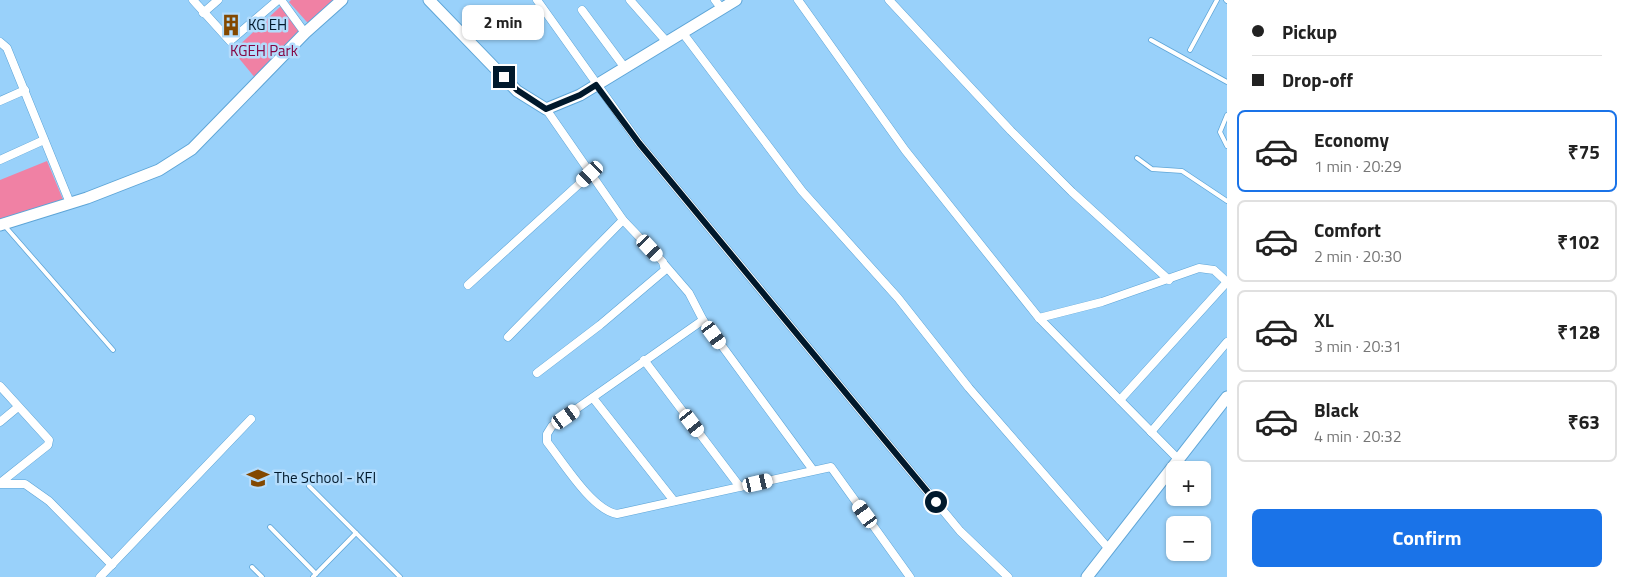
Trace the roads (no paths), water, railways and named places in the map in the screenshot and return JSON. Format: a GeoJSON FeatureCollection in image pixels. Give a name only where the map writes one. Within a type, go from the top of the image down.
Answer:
{"type":"FeatureCollection","features":[{"type":"Feature","properties":{"kind":"street"},"geometry":{"type":"LineString","coordinates":[[193,0],[230,41],[279,0],[305,33]]}},
{"type":"Feature","properties":{"kind":"street"},"geometry":{"type":"LineString","coordinates":[[204,12],[218,0]]}},
{"type":"Feature","properties":{"kind":"street"},"geometry":{"type":"LineString","coordinates":[[1,225],[70,203],[159,170],[192,149],[305,33],[342,0]]}},
{"type":"Feature","properties":{"kind":"street"},"geometry":{"type":"LineString","coordinates":[[429,0],[517,90],[546,109],[623,220],[663,262],[689,293],[703,320],[813,470]]}},
{"type":"Feature","properties":{"kind":"street"},"geometry":{"type":"LineString","coordinates":[[537,0],[639,143],[960,531],[1008,577]]}},
{"type":"Feature","properties":{"kind":"street"},"geometry":{"type":"LineString","coordinates":[[630,0],[666,41]]}},
{"type":"Feature","properties":{"kind":"street"},"geometry":{"type":"LineString","coordinates":[[546,109],[580,95],[682,32],[719,5],[736,0]]}},
{"type":"Feature","properties":{"kind":"street"},"geometry":{"type":"LineString","coordinates":[[798,0],[906,150],[1039,318],[1178,459]]}},
{"type":"Feature","properties":{"kind":"street"},"geometry":{"type":"LineString","coordinates":[[889,0],[1018,138],[1072,192],[1169,280]]}},
{"type":"Feature","properties":{"kind":"street"},"geometry":{"type":"LineString","coordinates":[[582,10],[625,68]]}},
{"type":"Feature","properties":{"kind":"street"},"geometry":{"type":"LineString","coordinates":[[682,32],[802,191],[898,298],[969,388],[1109,549]]}},
{"type":"Feature","properties":{"kind":"street"},"geometry":{"type":"LineString","coordinates":[[1,41],[7,48],[70,203]]}},
{"type":"Feature","properties":{"kind":"street"},"geometry":{"type":"LineString","coordinates":[[0,101],[24,90]]}},
{"type":"Feature","properties":{"kind":"street"},"geometry":{"type":"LineString","coordinates":[[0,160],[44,140]]}},
{"type":"Feature","properties":{"kind":"street"},"geometry":{"type":"LineString","coordinates":[[468,285],[590,174]]}},
{"type":"Feature","properties":{"kind":"street"},"geometry":{"type":"LineString","coordinates":[[508,337],[623,220]]}},
{"type":"Feature","properties":{"kind":"street"},"geometry":{"type":"LineString","coordinates":[[537,373],[660,276],[665,270],[663,262]]}},
{"type":"Feature","properties":{"kind":"street"},"geometry":{"type":"LineString","coordinates":[[1039,318],[1102,302],[1199,268],[1206,267],[1214,270],[1227,282],[1120,400]]}},
{"type":"Feature","properties":{"kind":"street"},"geometry":{"type":"LineString","coordinates":[[703,320],[552,426],[546,434],[547,442],[600,507],[608,512],[617,514],[831,467],[910,577]]}},
{"type":"Feature","properties":{"kind":"street"},"geometry":{"type":"LineString","coordinates":[[1151,432],[1227,342]]}},
{"type":"Feature","properties":{"kind":"street"},"geometry":{"type":"LineString","coordinates":[[644,360],[740,487]]}},
{"type":"Feature","properties":{"kind":"street"},"geometry":{"type":"LineString","coordinates":[[0,386],[49,440],[48,445],[0,483]]}},
{"type":"Feature","properties":{"kind":"street"},"geometry":{"type":"LineString","coordinates":[[1087,577],[1227,396]]}},
{"type":"Feature","properties":{"kind":"street"},"geometry":{"type":"LineString","coordinates":[[593,398],[674,502]]}},
{"type":"Feature","properties":{"kind":"street"},"geometry":{"type":"LineString","coordinates":[[0,422],[18,407]]}},
{"type":"Feature","properties":{"kind":"street"},"geometry":{"type":"LineString","coordinates":[[100,577],[252,419]]}},
{"type":"Feature","properties":{"kind":"street"},"geometry":{"type":"LineString","coordinates":[[0,483],[25,484],[49,501],[112,565]]}},
{"type":"Feature","properties":{"kind":"lane"},"geometry":{"type":"LineString","coordinates":[[1190,50],[1217,0]]}},
{"type":"Feature","properties":{"kind":"lane"},"geometry":{"type":"LineString","coordinates":[[1151,40],[1227,82]]}},
{"type":"Feature","properties":{"kind":"lane"},"geometry":{"type":"LineString","coordinates":[[1227,115],[1220,132],[1227,146]]}},
{"type":"Feature","properties":{"kind":"lane"},"geometry":{"type":"LineString","coordinates":[[1137,158],[1152,169],[1182,171],[1227,200]]}},
{"type":"Feature","properties":{"kind":"lane"},"geometry":{"type":"LineString","coordinates":[[1,225],[112,350]]}},
{"type":"Feature","properties":{"kind":"lane"},"geometry":{"type":"LineString","coordinates":[[309,486],[400,577]]}},
{"type":"Feature","properties":{"kind":"lane"},"geometry":{"type":"LineString","coordinates":[[270,527],[315,575],[356,533]]}},
{"type":"Feature","properties":{"kind":"lane"},"geometry":{"type":"LineString","coordinates":[[252,567],[262,577]]}},
{"type":"Feature","properties":{"kind":"place","name":"KG EH"},"geometry":{"type":"Point","coordinates":[231,25]}},
{"type":"Feature","properties":{"kind":"place","name":"The School - KFI"},"geometry":{"type":"Point","coordinates":[258,478]}},
{"type":"Feature","properties":{"kind":"park label","name":"KGEH Park"},"geometry":{"type":"Point","coordinates":[264,51]}}]}
